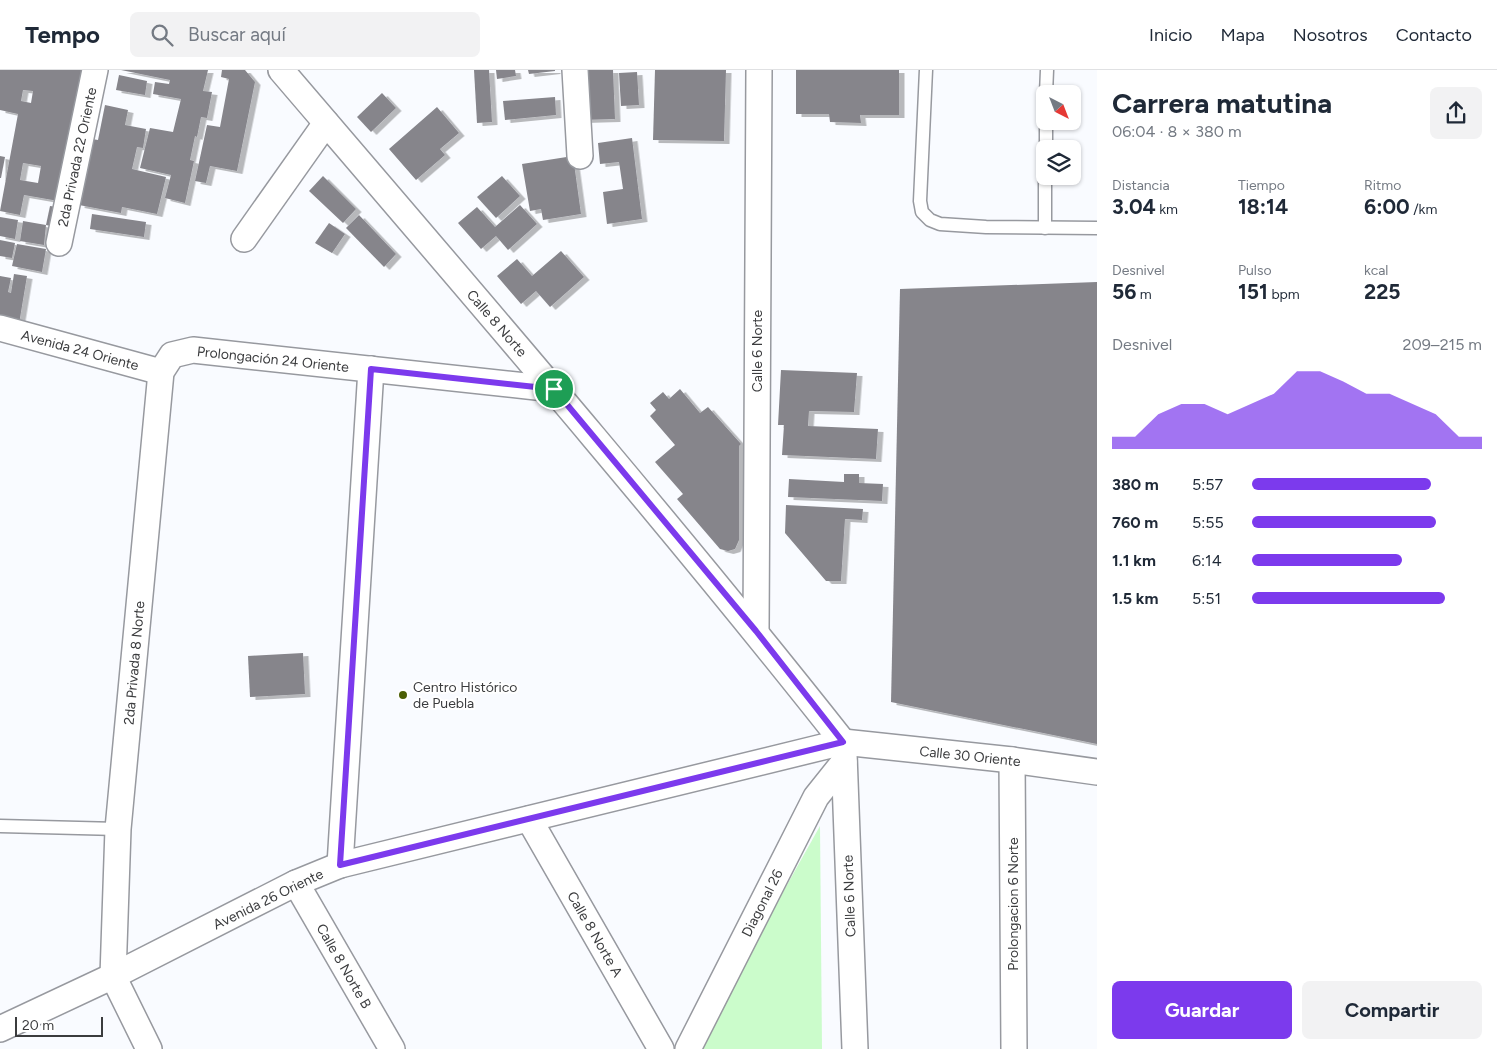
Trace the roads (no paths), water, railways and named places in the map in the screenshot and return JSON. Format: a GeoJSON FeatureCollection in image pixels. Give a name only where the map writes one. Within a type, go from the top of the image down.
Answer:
{"type":"FeatureCollection","features":[{"type":"Feature","properties":{"kind":"street","name":"2da Privada 22 Oriente"},"geometry":{"type":"LineString","coordinates":[[59,244],[95,70]]}},
{"type":"Feature","properties":{"kind":"street","name":"Calle 8 Norte"},"geometry":{"type":"LineString","coordinates":[[281,70],[554,389],[756,631],[844,752]]}},
{"type":"Feature","properties":{"kind":"street"},"geometry":{"type":"LineString","coordinates":[[575,70],[580,156]]}},
{"type":"Feature","properties":{"kind":"street","name":"Calle 6 Norte"},"geometry":{"type":"LineString","coordinates":[[756,631],[759,70]]}},
{"type":"Feature","properties":{"kind":"street"},"geometry":{"type":"LineString","coordinates":[[244,239],[326,123]]}},
{"type":"Feature","properties":{"kind":"street","name":"Avenida 24 Oriente"},"geometry":{"type":"LineString","coordinates":[[0,328],[166,363]]}},
{"type":"Feature","properties":{"kind":"street","name":"Prolongación 24 Oriente"},"geometry":{"type":"LineString","coordinates":[[166,363],[192,350],[554,389]]}},
{"type":"Feature","properties":{"kind":"street","name":"2da Privada 8 Norte"},"geometry":{"type":"LineString","coordinates":[[113,976],[118,829],[166,363]]}},
{"type":"Feature","properties":{"kind":"street"},"geometry":{"type":"LineString","coordinates":[[340,865],[371,369]]}},
{"type":"Feature","properties":{"kind":"street","name":"Calle 6 Norte"},"geometry":{"type":"LineString","coordinates":[[844,752],[856,1049]]}},
{"type":"Feature","properties":{"kind":"street","name":"Avenida 26 Oriente"},"geometry":{"type":"LineString","coordinates":[[0,1029],[113,976],[296,883],[340,865],[529,819],[844,752]]}},
{"type":"Feature","properties":{"kind":"street","name":"Calle 30 Oriente"},"geometry":{"type":"LineString","coordinates":[[844,752],[1012,760],[1097,772]]}},
{"type":"Feature","properties":{"kind":"street","name":"Diagonal 26"},"geometry":{"type":"LineString","coordinates":[[688,1049],[816,797],[844,752]]}},
{"type":"Feature","properties":{"kind":"street","name":"Prolongacion 6 Norte"},"geometry":{"type":"LineString","coordinates":[[1012,760],[1014,1049]]}},
{"type":"Feature","properties":{"kind":"street","name":"Calle 8 Norte A"},"geometry":{"type":"LineString","coordinates":[[529,819],[661,1049]]}},
{"type":"Feature","properties":{"kind":"street","name":"Calle 8 Norte B"},"geometry":{"type":"LineString","coordinates":[[296,883],[392,1049]]}},
{"type":"Feature","properties":{"kind":"street"},"geometry":{"type":"LineString","coordinates":[[113,976],[149,1049]]}},
{"type":"Feature","properties":{"kind":"lane"},"geometry":{"type":"LineString","coordinates":[[926,70],[920,201],[922,212],[930,220],[940,224],[986,227],[1097,228]]}},
{"type":"Feature","properties":{"kind":"lane"},"geometry":{"type":"LineString","coordinates":[[1046,85],[1047,70]]}},
{"type":"Feature","properties":{"kind":"lane"},"geometry":{"type":"LineString","coordinates":[[1045,185],[1045,228]]}},
{"type":"Feature","properties":{"kind":"lane"},"geometry":{"type":"LineString","coordinates":[[0,826],[118,829]]}},
{"type":"Feature","properties":{"kind":"place","name":"Centro Histórico de Puebla"},"geometry":{"type":"Point","coordinates":[403,695]}}]}
